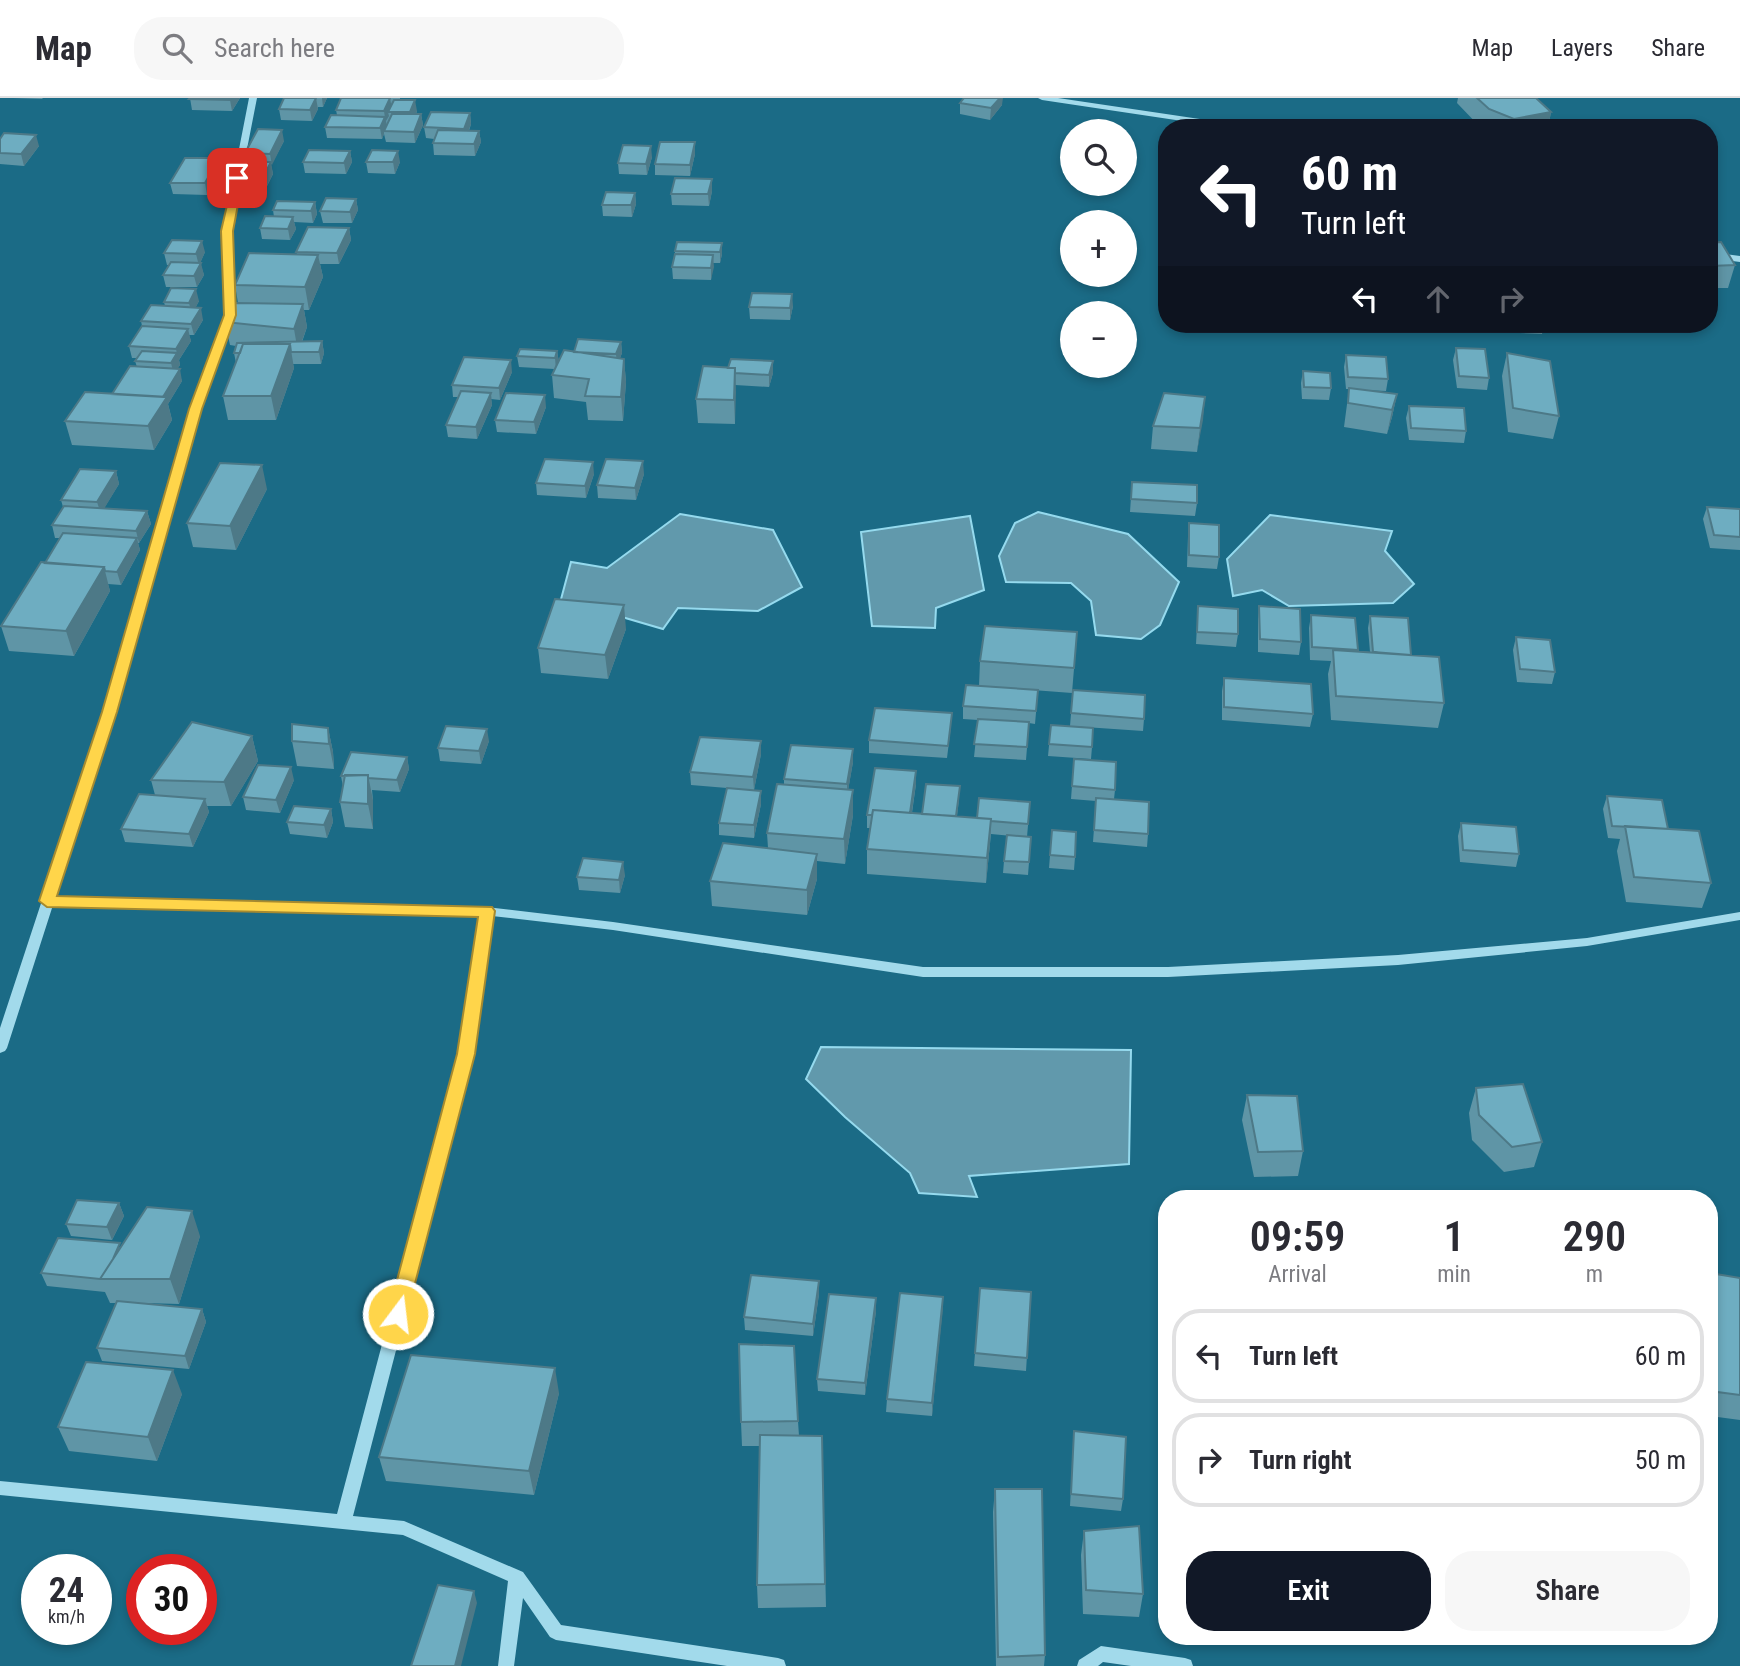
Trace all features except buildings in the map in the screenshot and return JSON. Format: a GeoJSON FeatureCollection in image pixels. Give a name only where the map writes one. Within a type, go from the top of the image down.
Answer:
{"type":"FeatureCollection","features":[{"type":"Feature","properties":{"kind":"street"},"geometry":{"type":"LineString","coordinates":[[0,1048],[110,712],[195,409],[230,315],[227,231],[253,98]]}},
{"type":"Feature","properties":{"kind":"street"},"geometry":{"type":"LineString","coordinates":[[1042,98],[1186,119]]}},
{"type":"Feature","properties":{"kind":"street"},"geometry":{"type":"LineString","coordinates":[[1718,257],[1740,259]]}},
{"type":"Feature","properties":{"kind":"street"},"geometry":{"type":"LineString","coordinates":[[47,901],[486,911],[937,972],[1168,972],[1398,960],[1587,942],[1740,916]]}},
{"type":"Feature","properties":{"kind":"street"},"geometry":{"type":"LineString","coordinates":[[343,1522],[466,1054],[486,911]]}},
{"type":"Feature","properties":{"kind":"street"},"geometry":{"type":"LineString","coordinates":[[0,1488],[404,1528],[517,1577],[556,1632],[778,1666]]}},
{"type":"Feature","properties":{"kind":"street"},"geometry":{"type":"LineString","coordinates":[[506,1666],[517,1577]]}},
{"type":"Feature","properties":{"kind":"street"},"geometry":{"type":"LineString","coordinates":[[1085,1666],[1101,1654],[1185,1666]]}},
{"type":"Feature","properties":{"kind":"water"},"geometry":{"type":"Polygon","coordinates":[[[1038,512],[1128,534],[1179,582],[1160,625],[1141,639],[1096,635],[1091,601],[1071,583],[1006,582],[999,556],[1015,523],[1038,512]]]}},
{"type":"Feature","properties":{"kind":"water"},"geometry":{"type":"Polygon","coordinates":[[[680,514],[773,530],[802,587],[758,611],[678,608],[663,629],[598,610],[560,603],[571,562],[607,568],[680,514]]]}},
{"type":"Feature","properties":{"kind":"water"},"geometry":{"type":"Polygon","coordinates":[[[1270,515],[1392,531],[1385,551],[1414,584],[1393,603],[1289,606],[1262,590],[1233,596],[1227,559],[1270,515]]]}},
{"type":"Feature","properties":{"kind":"water"},"geometry":{"type":"Polygon","coordinates":[[[970,516],[984,590],[936,608],[935,628],[872,626],[861,532],[970,516]]]}},
{"type":"Feature","properties":{"kind":"water"},"geometry":{"type":"Polygon","coordinates":[[[821,1047],[1131,1050],[1129,1164],[969,1176],[977,1197],[919,1193],[910,1173],[806,1079],[821,1047]]]}},
{"type":"Feature","properties":{"kind":"route"},"geometry":{"type":"LineString","coordinates":[[237,178],[227,231],[230,315],[195,409],[110,712],[47,901],[486,911],[466,1054],[398,1314]]}}]}
